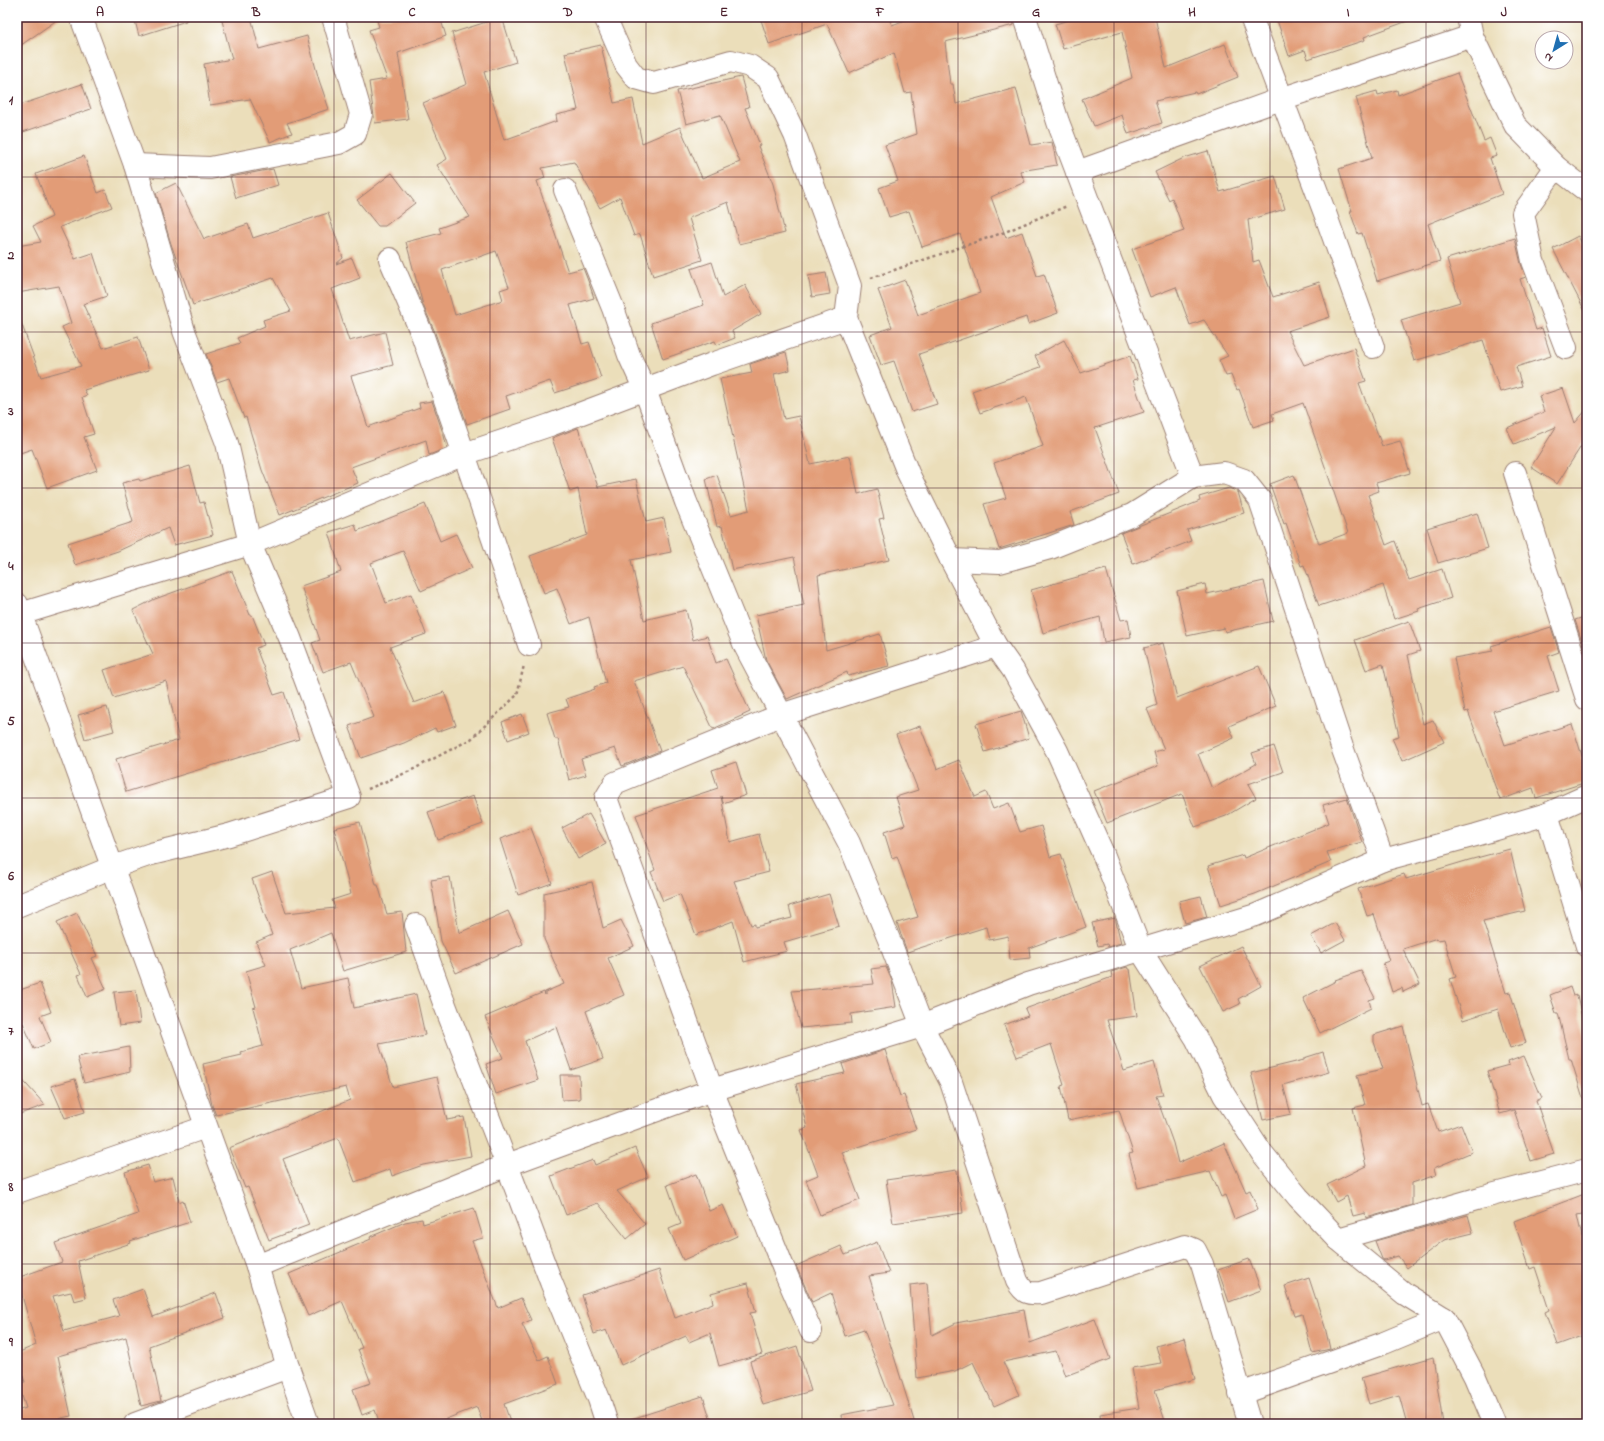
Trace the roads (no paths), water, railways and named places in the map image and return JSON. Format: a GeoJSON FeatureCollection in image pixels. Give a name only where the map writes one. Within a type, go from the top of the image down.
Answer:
{"type":"FeatureCollection","features":[{"type":"Feature","properties":{"kind":"street"},"geometry":{"type":"LineString","coordinates":[[17,906],[113,867],[151,854],[229,835],[349,796],[290,638],[250,544],[227,443],[184,332],[135,165],[81,17]]}},
{"type":"Feature","properties":{"kind":"street"},"geometry":{"type":"LineString","coordinates":[[135,165],[210,168],[339,143],[355,134],[361,114],[333,17]]}},
{"type":"Feature","properties":{"kind":"street"},"geometry":{"type":"LineString","coordinates":[[605,17],[626,64],[636,78],[654,83],[731,61],[750,66],[768,78],[795,135],[850,286],[846,318],[908,473],[996,646],[1013,670],[1057,751],[1104,856],[1141,951],[1196,1038],[1224,1095],[1262,1153],[1298,1197],[1338,1239],[1405,1294],[1444,1318],[1475,1377],[1495,1424]]}},
{"type":"Feature","properties":{"kind":"street"},"geometry":{"type":"LineString","coordinates":[[1025,17],[1058,122],[1088,197],[1193,477]]}},
{"type":"Feature","properties":{"kind":"street"},"geometry":{"type":"LineString","coordinates":[[1251,17],[1326,216],[1373,347]]}},
{"type":"Feature","properties":{"kind":"street"},"geometry":{"type":"LineString","coordinates":[[1077,172],[1281,98],[1470,26],[1515,125],[1556,167],[1587,191]]}},
{"type":"Feature","properties":{"kind":"street"},"geometry":{"type":"LineString","coordinates":[[1556,167],[1523,213],[1533,261],[1566,348]]}},
{"type":"Feature","properties":{"kind":"street"},"geometry":{"type":"LineString","coordinates":[[566,190],[613,308],[629,355],[645,390],[686,502],[745,646],[780,715],[849,843],[890,942],[922,1026],[951,1082],[1017,1281],[1023,1291],[1031,1294],[1041,1293],[1173,1249],[1185,1246],[1195,1250],[1202,1264],[1215,1303],[1240,1394],[1250,1424]]}},
{"type":"Feature","properties":{"kind":"street"},"geometry":{"type":"LineString","coordinates":[[390,259],[422,334],[529,645]]}},
{"type":"Feature","properties":{"kind":"street"},"geometry":{"type":"LineString","coordinates":[[308,1424],[288,1367],[257,1266],[113,867],[18,611],[250,544],[464,454],[550,425],[712,364],[846,318]]}},
{"type":"Feature","properties":{"kind":"street"},"geometry":{"type":"LineString","coordinates":[[951,560],[1000,562],[1050,548],[1132,515],[1193,477],[1224,473],[1244,480],[1260,500],[1342,747],[1382,860]]}},
{"type":"Feature","properties":{"kind":"street"},"geometry":{"type":"LineString","coordinates":[[1515,473],[1587,699]]}},
{"type":"Feature","properties":{"kind":"street"},"geometry":{"type":"LineString","coordinates":[[811,1331],[783,1267],[712,1090],[606,798],[615,783],[780,715],[996,646]]}},
{"type":"Feature","properties":{"kind":"street"},"geometry":{"type":"LineString","coordinates":[[257,1266],[508,1165],[712,1090],[922,1026],[1028,984],[1141,951],[1256,914],[1382,860],[1547,814],[1587,796]]}},
{"type":"Feature","properties":{"kind":"street"},"geometry":{"type":"LineString","coordinates":[[1547,814],[1587,946]]}},
{"type":"Feature","properties":{"kind":"street"},"geometry":{"type":"LineString","coordinates":[[416,925],[443,1000],[508,1165],[551,1282],[599,1399],[607,1424]]}},
{"type":"Feature","properties":{"kind":"street"},"geometry":{"type":"LineString","coordinates":[[17,1192],[206,1127]]}},
{"type":"Feature","properties":{"kind":"street"},"geometry":{"type":"LineString","coordinates":[[1338,1239],[1480,1198],[1587,1170]]}},
{"type":"Feature","properties":{"kind":"street"},"geometry":{"type":"LineString","coordinates":[[1240,1394],[1384,1343],[1444,1318]]}},
{"type":"Feature","properties":{"kind":"street"},"geometry":{"type":"LineString","coordinates":[[135,1424],[288,1367]]}}]}
